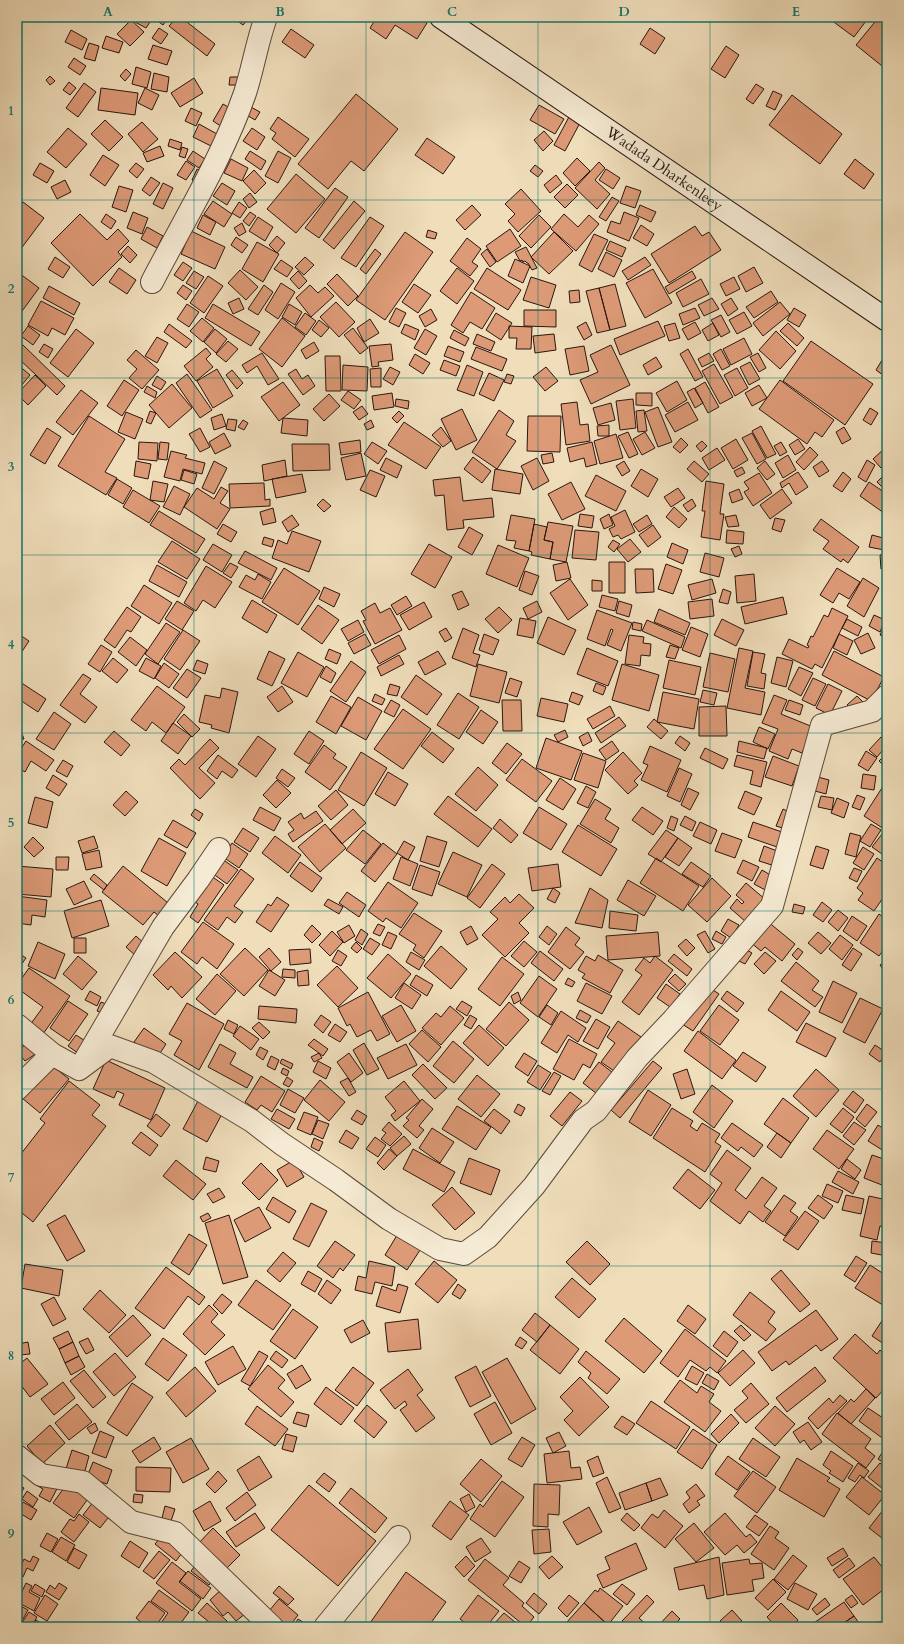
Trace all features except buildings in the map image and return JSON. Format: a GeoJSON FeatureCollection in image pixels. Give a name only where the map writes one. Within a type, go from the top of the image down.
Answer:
{"type":"FeatureCollection","features":[{"type":"Feature","properties":{"kind":"street"},"geometry":{"type":"LineString","coordinates":[[152,282],[217,159],[245,93],[259,35],[266,17]]}},
{"type":"Feature","properties":{"kind":"street","name":"Wadada Dharkenleey"},"geometry":{"type":"LineString","coordinates":[[441,17],[887,320]]}},
{"type":"Feature","properties":{"kind":"street"},"geometry":{"type":"LineString","coordinates":[[79,1069],[110,1046],[154,1062],[252,1121],[282,1144],[336,1180],[389,1219],[440,1249],[464,1254],[488,1237],[529,1192],[583,1120],[596,1111],[637,1058],[673,1020],[772,906],[822,725],[872,711],[887,696]]}},
{"type":"Feature","properties":{"kind":"street"},"geometry":{"type":"LineString","coordinates":[[79,1069],[164,927],[219,849]]}},
{"type":"Feature","properties":{"kind":"street"},"geometry":{"type":"LineString","coordinates":[[17,1024],[52,1054],[79,1069]]}},
{"type":"Feature","properties":{"kind":"street"},"geometry":{"type":"LineString","coordinates":[[17,1089],[52,1054]]}},
{"type":"Feature","properties":{"kind":"street"},"geometry":{"type":"LineString","coordinates":[[17,1456],[41,1475],[83,1482],[132,1522],[175,1533],[272,1627]]}},
{"type":"Feature","properties":{"kind":"street"},"geometry":{"type":"LineString","coordinates":[[325,1627],[399,1537]]}}]}
